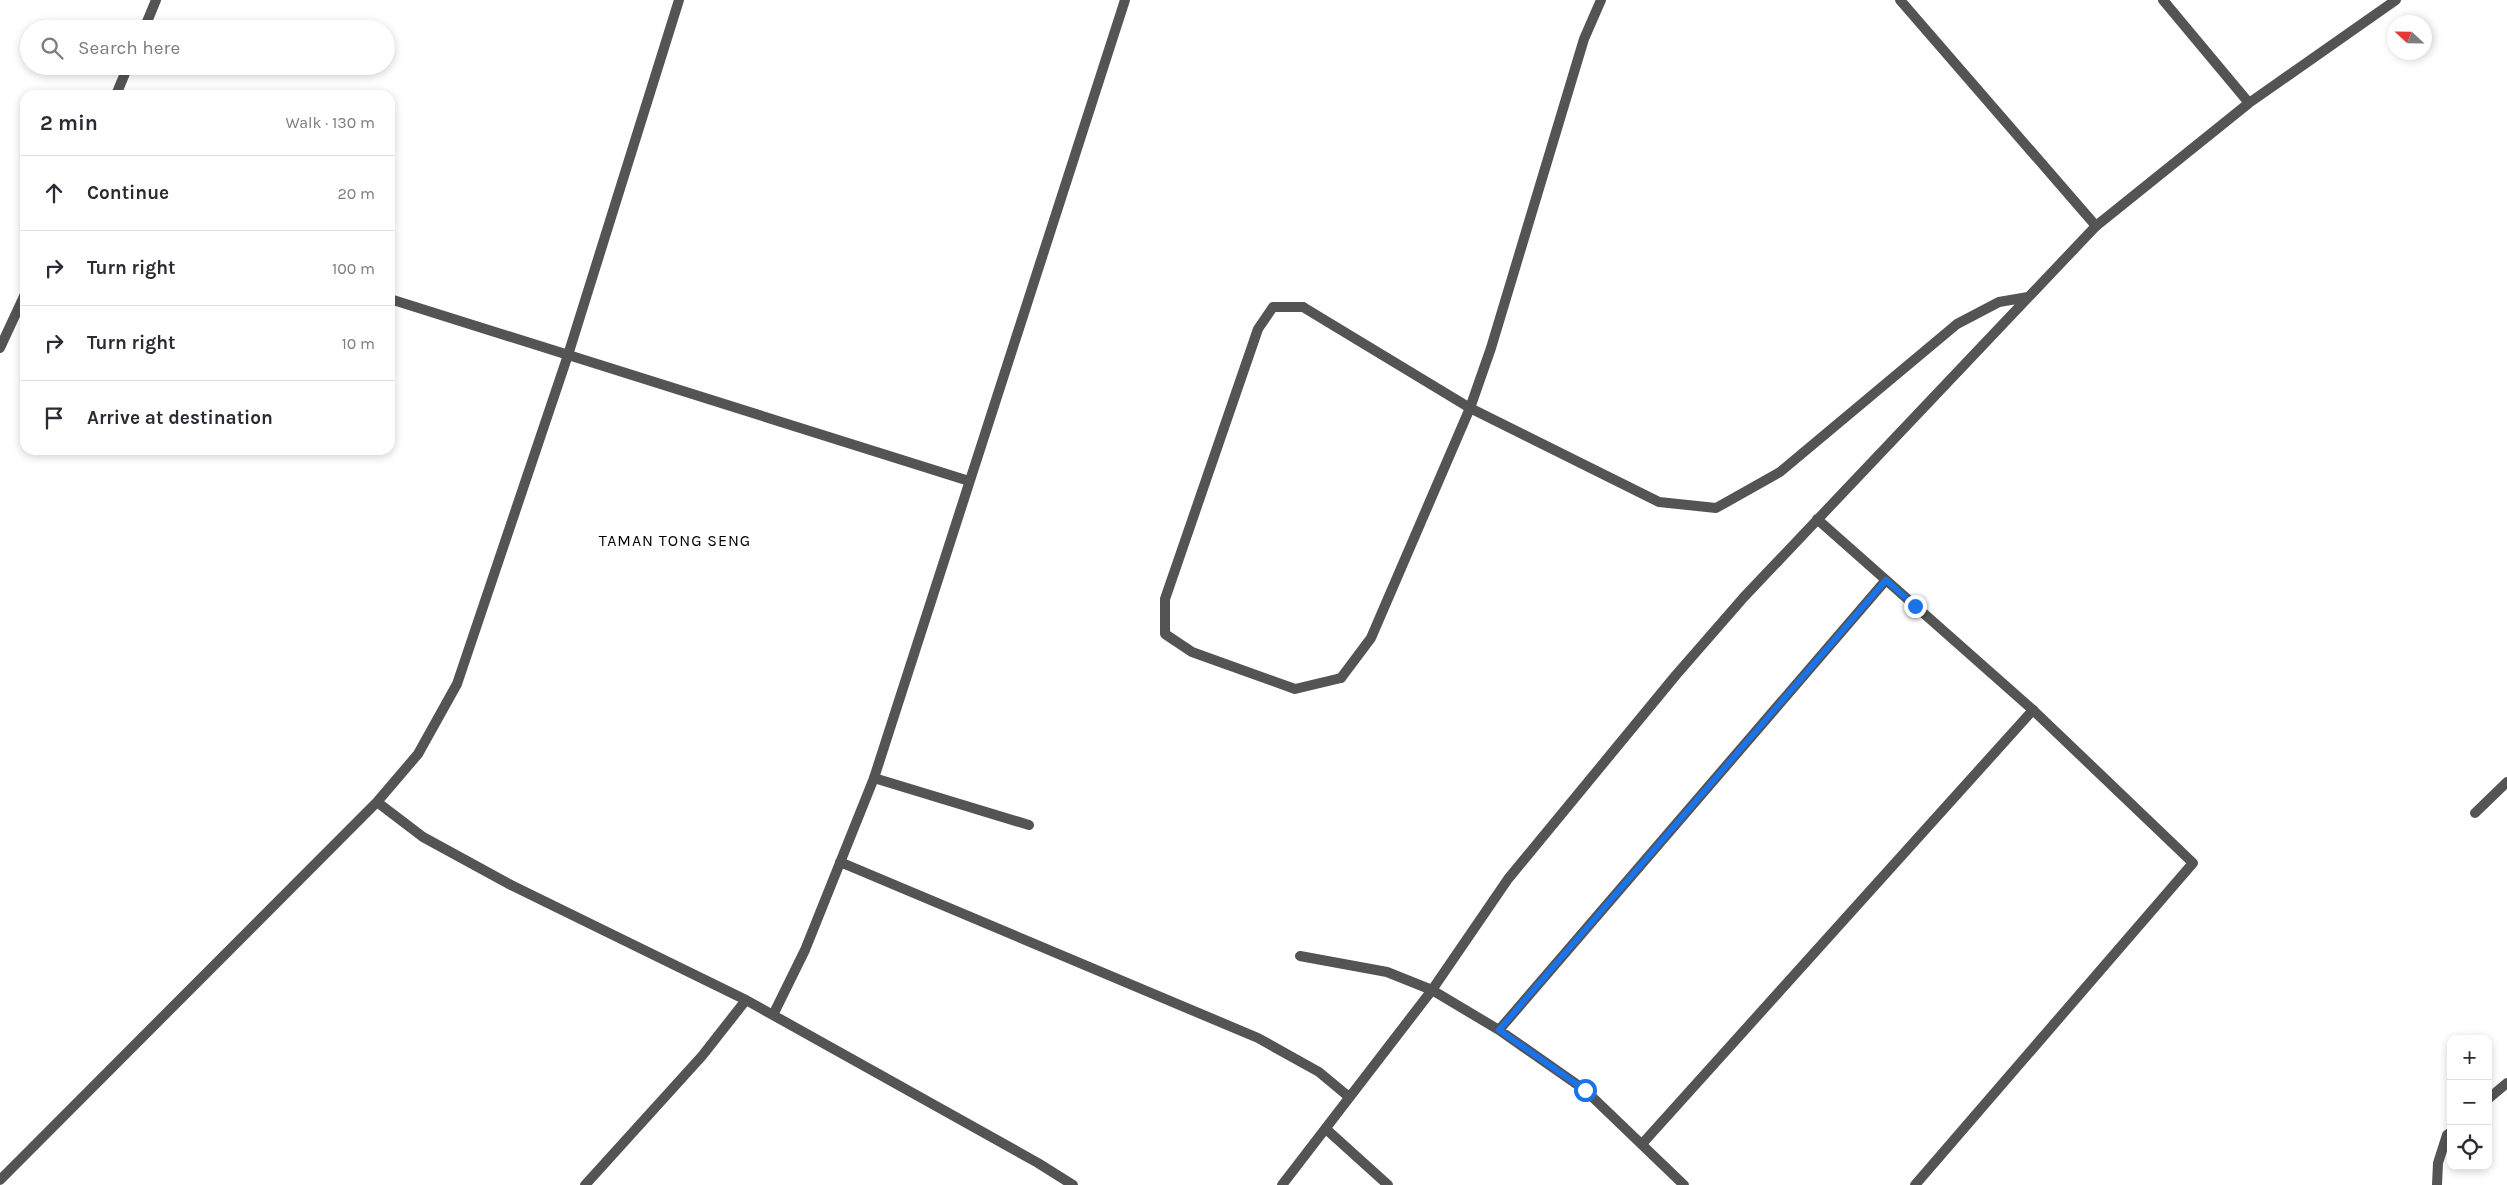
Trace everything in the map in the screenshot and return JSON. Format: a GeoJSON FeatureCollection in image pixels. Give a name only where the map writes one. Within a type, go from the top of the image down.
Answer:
{"type":"FeatureCollection","features":[{"type":"Feature","properties":{"kind":"street"},"geometry":{"type":"LineString","coordinates":[[148,20],[156,0]]}},
{"type":"Feature","properties":{"kind":"street"},"geometry":{"type":"LineString","coordinates":[[0,1180],[377,802],[418,754],[457,684],[568,355],[679,0]]}},
{"type":"Feature","properties":{"kind":"street"},"geometry":{"type":"LineString","coordinates":[[773,1014],[805,950],[874,778],[1125,0]]}},
{"type":"Feature","properties":{"kind":"street"},"geometry":{"type":"LineString","coordinates":[[1601,0],[1584,39],[1491,348],[1470,408],[1371,638],[1341,678],[1295,689],[1192,652],[1165,634],[1165,599],[1258,329],[1272,306],[1303,307],[1470,408],[1659,502],[1716,508],[1780,472],[1958,324],[1999,302],[2028,297]]}},
{"type":"Feature","properties":{"kind":"street"},"geometry":{"type":"LineString","coordinates":[[1900,0],[2096,226]]}},
{"type":"Feature","properties":{"kind":"street"},"geometry":{"type":"LineString","coordinates":[[2163,0],[2249,103]]}},
{"type":"Feature","properties":{"kind":"street"},"geometry":{"type":"LineString","coordinates":[[1282,1185],[1432,990],[1508,879],[1682,668],[1744,597],[1817,519],[2096,226],[2249,103],[2396,0]]}},
{"type":"Feature","properties":{"kind":"street"},"geometry":{"type":"LineString","coordinates":[[118,90],[124,75]]}},
{"type":"Feature","properties":{"kind":"street"},"geometry":{"type":"LineString","coordinates":[[395,301],[969,481]]}},
{"type":"Feature","properties":{"kind":"street"},"geometry":{"type":"LineString","coordinates":[[0,348],[4,328],[20,302]]}},
{"type":"Feature","properties":{"kind":"street"},"geometry":{"type":"LineString","coordinates":[[1817,519],[2033,710],[2193,863],[1915,1185]]}},
{"type":"Feature","properties":{"kind":"street"},"geometry":{"type":"LineString","coordinates":[[1499,1030],[1886,580]]}},
{"type":"Feature","properties":{"kind":"street"},"geometry":{"type":"LineString","coordinates":[[1642,1144],[2033,710]]}},
{"type":"Feature","properties":{"kind":"street"},"geometry":{"type":"LineString","coordinates":[[874,778],[1029,824]]}},
{"type":"Feature","properties":{"kind":"street"},"geometry":{"type":"LineString","coordinates":[[2475,813],[2507,782]]}},
{"type":"Feature","properties":{"kind":"street"},"geometry":{"type":"LineString","coordinates":[[377,802],[423,837],[511,885],[773,1014],[1038,1163],[1072,1185]]}},
{"type":"Feature","properties":{"kind":"street"},"geometry":{"type":"LineString","coordinates":[[840,862],[1258,1038],[1319,1072],[1349,1097]]}},
{"type":"Feature","properties":{"kind":"street"},"geometry":{"type":"LineString","coordinates":[[1300,956],[1387,972],[1432,990],[1499,1030],[1585,1090],[1684,1185]]}},
{"type":"Feature","properties":{"kind":"street"},"geometry":{"type":"LineString","coordinates":[[585,1185],[702,1056],[746,1000]]}},
{"type":"Feature","properties":{"kind":"street"},"geometry":{"type":"LineString","coordinates":[[2492,1096],[2507,1083]]}},
{"type":"Feature","properties":{"kind":"street"},"geometry":{"type":"LineString","coordinates":[[1326,1129],[1388,1185]]}},
{"type":"Feature","properties":{"kind":"street"},"geometry":{"type":"LineString","coordinates":[[2437,1185],[2438,1163],[2447,1135]]}},
{"type":"Feature","properties":{"kind":"district","name":"TAMAN TONG SENG"},"geometry":{"type":"Point","coordinates":[675,540]}},
{"type":"Feature","properties":{"kind":"route"},"geometry":{"type":"LineString","coordinates":[[1585,1090],[1499,1030],[1886,580],[1915,606]]}}]}
